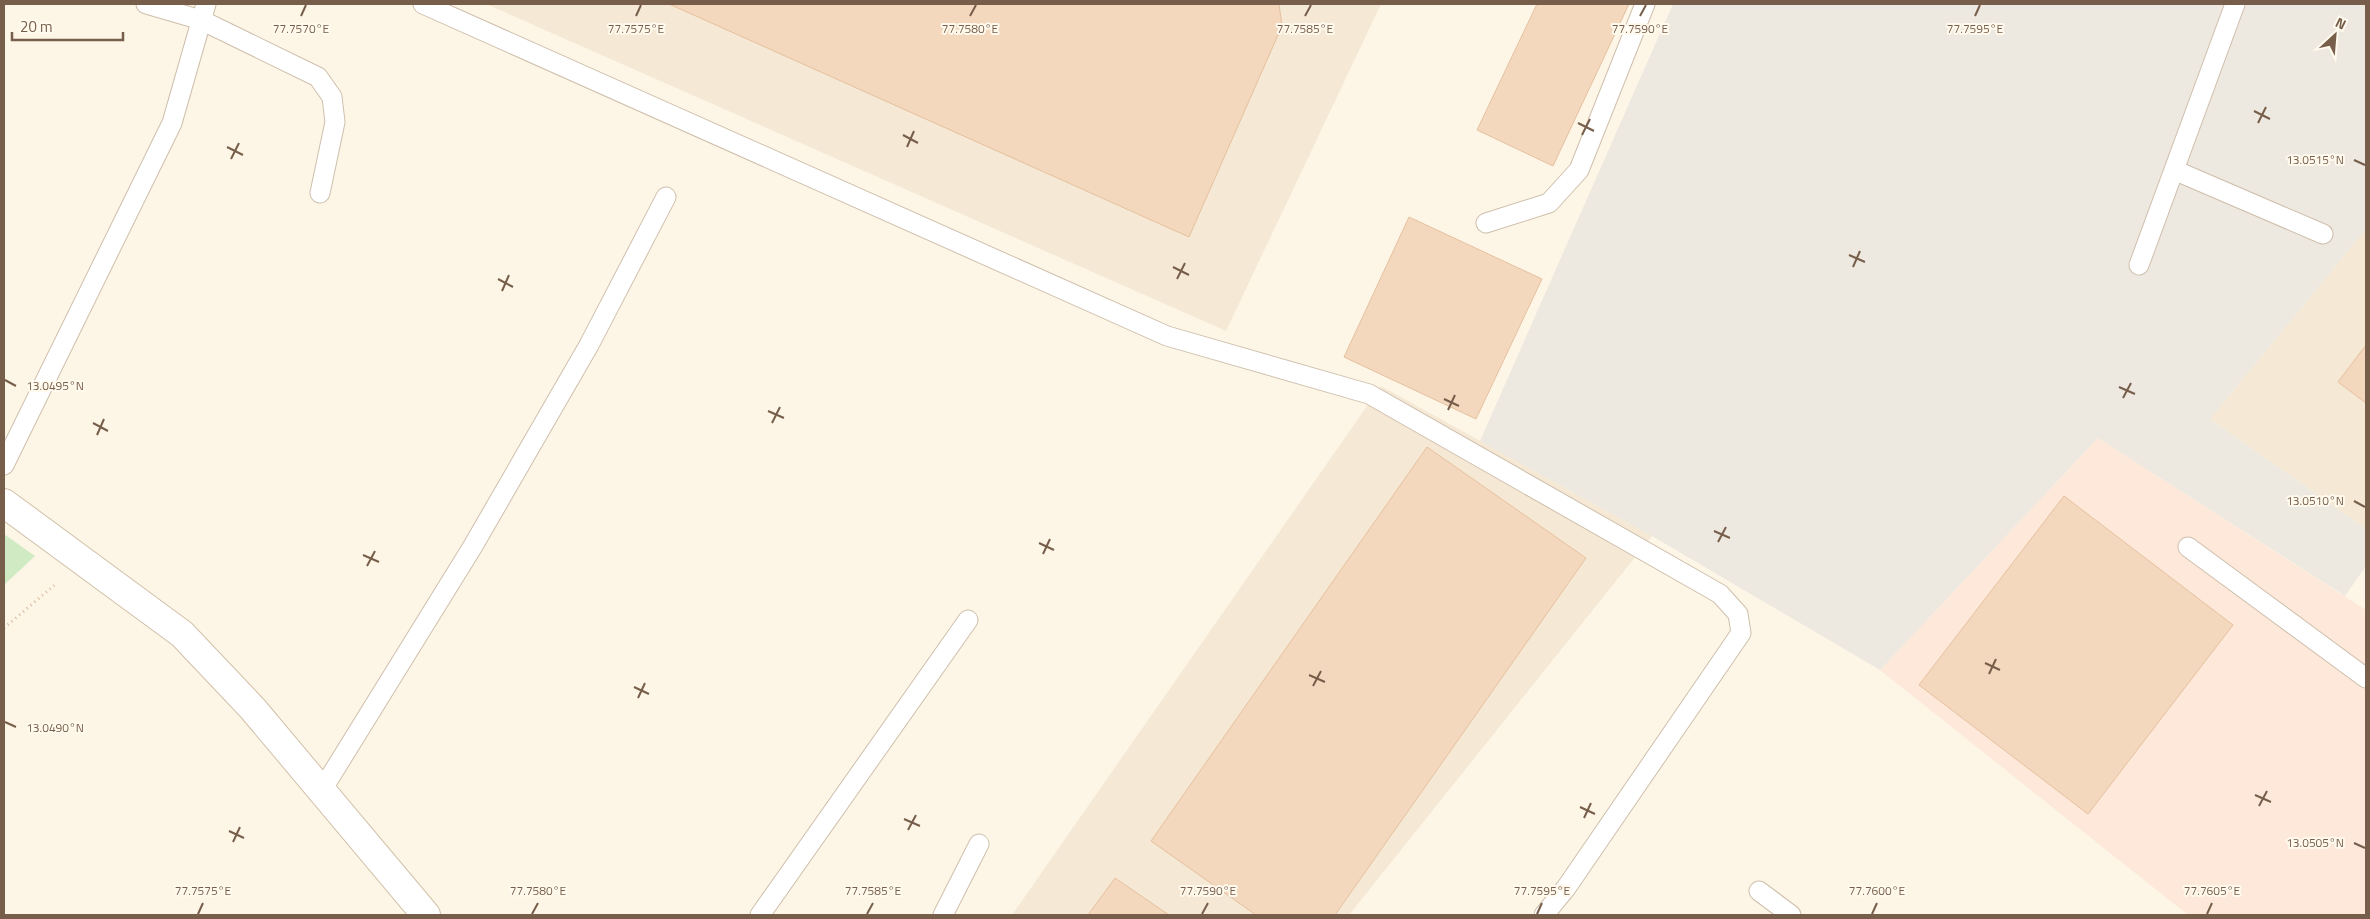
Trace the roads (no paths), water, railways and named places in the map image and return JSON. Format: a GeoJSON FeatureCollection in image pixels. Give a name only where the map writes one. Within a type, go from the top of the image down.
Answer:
{"type":"FeatureCollection","features":[{"type":"Feature","properties":{"kind":"street"},"geometry":{"type":"LineString","coordinates":[[4,503],[85,560],[182,634],[253,709],[426,915]]}},
{"type":"Feature","properties":{"kind":"lane"},"geometry":{"type":"LineString","coordinates":[[146,4],[203,12],[318,77],[332,97],[335,122],[320,193]]}},
{"type":"Feature","properties":{"kind":"lane"},"geometry":{"type":"LineString","coordinates":[[423,4],[1168,336],[1369,394],[1720,594],[1738,614],[1741,633],[1566,888],[1544,915]]}},
{"type":"Feature","properties":{"kind":"lane"},"geometry":{"type":"LineString","coordinates":[[1486,223],[1549,203],[1579,170],[1645,4]]}},
{"type":"Feature","properties":{"kind":"lane"},"geometry":{"type":"LineString","coordinates":[[2139,264],[2235,4]]}},
{"type":"Feature","properties":{"kind":"lane"},"geometry":{"type":"LineString","coordinates":[[4,464],[172,123],[203,12]]}},
{"type":"Feature","properties":{"kind":"lane"},"geometry":{"type":"LineString","coordinates":[[2174,170],[2323,234]]}},
{"type":"Feature","properties":{"kind":"lane"},"geometry":{"type":"LineString","coordinates":[[322,790],[473,546],[589,345],[666,197]]}},
{"type":"Feature","properties":{"kind":"lane"},"geometry":{"type":"LineString","coordinates":[[2188,547],[2366,678]]}},
{"type":"Feature","properties":{"kind":"lane"},"geometry":{"type":"LineString","coordinates":[[760,915],[968,620]]}},
{"type":"Feature","properties":{"kind":"lane"},"geometry":{"type":"LineString","coordinates":[[943,915],[979,844]]}},
{"type":"Feature","properties":{"kind":"lane"},"geometry":{"type":"LineString","coordinates":[[1759,890],[1791,915]]}}]}
